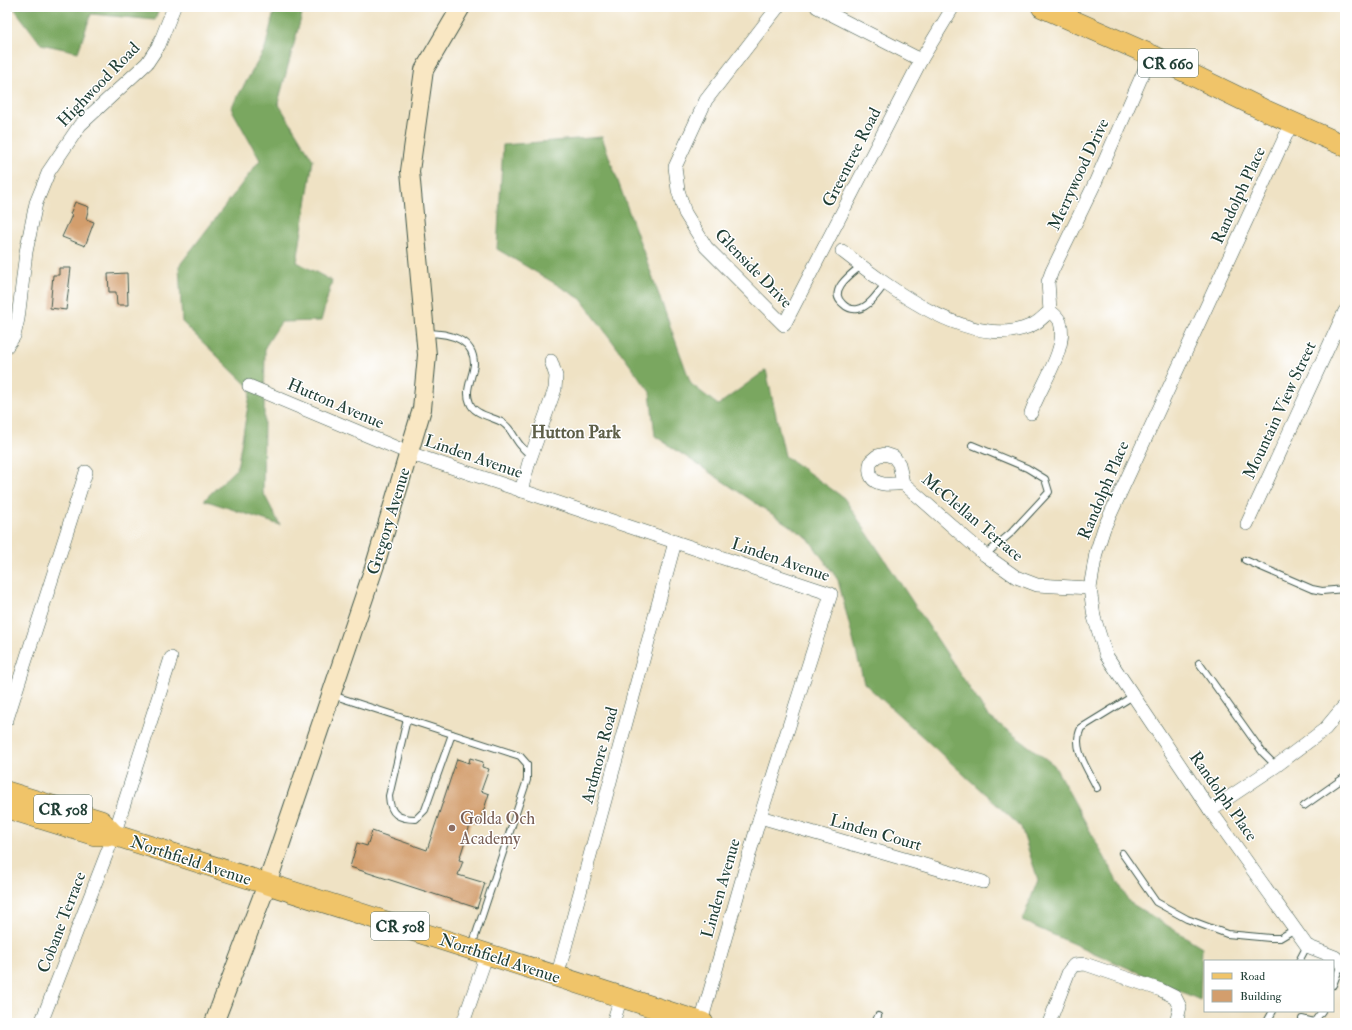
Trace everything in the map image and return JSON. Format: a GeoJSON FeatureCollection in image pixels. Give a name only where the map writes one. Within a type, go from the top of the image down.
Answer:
{"type":"FeatureCollection","features":[{"type":"Feature","properties":{"kind":"main road","name":"Gregory Avenue"},"geometry":{"type":"LineString","coordinates":[[214,1023],[267,884],[375,565],[410,453],[422,409],[427,356],[410,171],[424,70],[461,7]]}},
{"type":"Feature","properties":{"kind":"main road","name":"CR 660"},"geometry":{"type":"LineString","coordinates":[[1042,7],[1151,55],[1345,146]]}},
{"type":"Feature","properties":{"kind":"main road","name":"Northfield Avenue"},"geometry":{"type":"LineString","coordinates":[[7,792],[101,821],[114,835]]}},
{"type":"Feature","properties":{"kind":"main road","name":"Northfield Avenue"},"geometry":{"type":"LineString","coordinates":[[7,808],[94,835],[114,835],[702,1023]]}},
{"type":"Feature","properties":{"kind":"street","name":"Highwood Road"},"geometry":{"type":"LineString","coordinates":[[7,346],[14,336],[18,319],[26,252],[36,203],[49,171],[80,125],[147,63],[159,45],[174,7]]}},
{"type":"Feature","properties":{"kind":"street","name":"Glenside Drive"},"geometry":{"type":"LineString","coordinates":[[778,7],[706,100],[675,167],[678,190],[684,213],[706,247],[784,325]]}},
{"type":"Feature","properties":{"kind":"street"},"geometry":{"type":"LineString","coordinates":[[817,7],[921,60]]}},
{"type":"Feature","properties":{"kind":"street","name":"Greentree Road"},"geometry":{"type":"LineString","coordinates":[[784,325],[921,60],[952,7]]}},
{"type":"Feature","properties":{"kind":"street","name":"Merrywood Drive"},"geometry":{"type":"LineString","coordinates":[[1050,311],[1048,282],[1052,271],[1095,183],[1151,55]]}},
{"type":"Feature","properties":{"kind":"street","name":"Randolph Place"},"geometry":{"type":"LineString","coordinates":[[1292,122],[1104,528],[1096,553],[1090,588],[1094,617],[1106,655],[1132,696],[1210,810],[1301,938]]}},
{"type":"Feature","properties":{"kind":"street"},"geometry":{"type":"LineString","coordinates":[[842,251],[885,284],[952,323],[990,332],[1013,331],[1034,324],[1050,311],[1060,321],[1062,335],[1058,351],[1037,396],[1031,413]]}},
{"type":"Feature","properties":{"kind":"street","name":"Mountain View Street"},"geometry":{"type":"LineString","coordinates":[[1247,524],[1345,311]]}},
{"type":"Feature","properties":{"kind":"street"},"geometry":{"type":"LineString","coordinates":[[521,491],[531,455],[555,389],[556,376],[551,361]]}},
{"type":"Feature","properties":{"kind":"street","name":"Hutton Avenue"},"geometry":{"type":"LineString","coordinates":[[249,386],[410,453]]}},
{"type":"Feature","properties":{"kind":"street","name":"Linden Avenue"},"geometry":{"type":"LineString","coordinates":[[410,453],[831,594],[760,817],[702,1023]]}},
{"type":"Feature","properties":{"kind":"street"},"geometry":{"type":"LineString","coordinates":[[7,719],[86,472]]}},
{"type":"Feature","properties":{"kind":"street","name":"McClellan Terrace"},"geometry":{"type":"LineString","coordinates":[[903,483],[985,555],[1016,577],[1037,585],[1090,588]]}},
{"type":"Feature","properties":{"kind":"street","name":"Ardmore Road"},"geometry":{"type":"LineString","coordinates":[[557,977],[675,542]]}},
{"type":"Feature","properties":{"kind":"street","name":"Cobane Terrace"},"geometry":{"type":"LineString","coordinates":[[41,1023],[114,835],[171,658]]}},
{"type":"Feature","properties":{"kind":"street"},"geometry":{"type":"LineString","coordinates":[[1210,810],[1276,766],[1325,729],[1345,706]]}},
{"type":"Feature","properties":{"kind":"street","name":"Linden Court"},"geometry":{"type":"LineString","coordinates":[[760,817],[983,882]]}},
{"type":"Feature","properties":{"kind":"street"},"geometry":{"type":"LineString","coordinates":[[1301,938],[1335,957],[1343,965]]}},
{"type":"Feature","properties":{"kind":"street"},"geometry":{"type":"LineString","coordinates":[[463,1023],[479,952]]}},
{"type":"Feature","properties":{"kind":"street"},"geometry":{"type":"LineString","coordinates":[[1049,1023],[1069,971],[1074,965],[1084,964],[1161,990],[1175,997],[1180,1007],[1176,1023]]}},
{"type":"Feature","properties":{"kind":"street"},"geometry":{"type":"LineString","coordinates":[[613,1023],[621,997]]}},
{"type":"Feature","properties":{"kind":"lane"},"geometry":{"type":"LineString","coordinates":[[861,266],[843,281],[839,288],[838,297],[842,303],[850,308],[858,309],[874,298],[885,284]]}},
{"type":"Feature","properties":{"kind":"lane"},"geometry":{"type":"LineString","coordinates":[[425,333],[440,333],[466,342],[471,350],[474,364],[468,390],[470,404],[476,411],[503,423],[514,432],[521,447],[531,455]]}},
{"type":"Feature","properties":{"kind":"lane"},"geometry":{"type":"LineString","coordinates":[[972,445],[1026,468],[1045,479],[1048,492],[1011,533],[985,555]]}},
{"type":"Feature","properties":{"kind":"lane"},"geometry":{"type":"LineString","coordinates":[[1245,560],[1322,591],[1345,589]]}},
{"type":"Feature","properties":{"kind":"lane"},"geometry":{"type":"LineString","coordinates":[[1199,663],[1263,753],[1276,766]]}},
{"type":"Feature","properties":{"kind":"lane"},"geometry":{"type":"LineString","coordinates":[[331,695],[520,756],[527,764],[527,780],[479,952]]}},
{"type":"Feature","properties":{"kind":"lane"},"geometry":{"type":"LineString","coordinates":[[1097,788],[1077,748],[1078,735],[1082,728],[1132,696]]}},
{"type":"Feature","properties":{"kind":"lane"},"geometry":{"type":"LineString","coordinates":[[406,719],[389,796],[389,807],[395,814],[404,819],[416,819],[425,810],[452,734]]}},
{"type":"Feature","properties":{"kind":"lane"},"geometry":{"type":"LineString","coordinates":[[1304,806],[1345,777]]}},
{"type":"Feature","properties":{"kind":"lane"},"geometry":{"type":"LineString","coordinates":[[1122,853],[1156,902],[1187,919],[1227,934],[1270,938],[1301,938],[1299,960]]}},
{"type":"Feature","properties":{"kind":"lane"},"geometry":{"type":"LineString","coordinates":[[1334,982],[1343,965]]}},
{"type":"Feature","properties":{"kind":"lane"},"geometry":{"type":"LineString","coordinates":[[1268,1020],[1272,1012]]}},
{"type":"Feature","properties":{"kind":"lane"},"geometry":{"type":"LineString","coordinates":[[1302,1019],[1314,1022],[1321,1012]]}},
{"type":"Feature","properties":{"kind":"lane"},"geometry":{"type":"LineString","coordinates":[[875,1023],[878,1016]]}},
{"type":"Feature","properties":{"kind":"green space"},"geometry":{"type":"Polygon","coordinates":[[[13,7],[160,7],[155,20],[91,14],[78,52],[41,44],[13,7]]]}},
{"type":"Feature","properties":{"kind":"green space"},"geometry":{"type":"Polygon","coordinates":[[[275,7],[304,7],[278,103],[313,160],[297,262],[332,281],[321,321],[281,322],[265,347],[263,492],[280,525],[204,500],[237,468],[251,389],[182,322],[179,266],[260,160],[231,108],[265,49],[275,7]]]}},
{"type":"Feature","properties":{"kind":"green space"},"geometry":{"type":"Polygon","coordinates":[[[602,137],[691,384],[718,405],[766,370],[785,456],[844,498],[988,716],[1054,765],[1129,902],[1202,947],[1200,1000],[1022,921],[1038,880],[1021,827],[864,683],[838,580],[808,538],[655,436],[650,392],[581,299],[497,249],[503,145],[602,137]]]}},
{"type":"Feature","properties":{"kind":"building"},"geometry":{"type":"Polygon","coordinates":[[[75,202],[89,207],[86,219],[94,222],[85,246],[62,237],[72,215],[70,214],[75,202]]]}},
{"type":"Feature","properties":{"kind":"building"},"geometry":{"type":"Polygon","coordinates":[[[59,268],[71,268],[66,310],[50,308],[53,275],[59,275],[59,268]]]}},
{"type":"Feature","properties":{"kind":"building"},"geometry":{"type":"Polygon","coordinates":[[[127,273],[128,305],[117,305],[116,292],[109,292],[108,274],[127,273]]]}},
{"type":"Feature","properties":{"kind":"building","name":"Golda Och Academy"},"geometry":{"type":"Polygon","coordinates":[[[470,758],[483,762],[482,767],[489,769],[481,791],[489,794],[479,824],[471,822],[459,860],[463,861],[458,875],[485,883],[477,908],[350,867],[357,843],[367,846],[372,831],[427,850],[457,759],[469,763],[470,758]]]}},
{"type":"Feature","properties":{"kind":"place","name":"Golda Och Academy"},"geometry":{"type":"Point","coordinates":[452,828]}},
{"type":"Feature","properties":{"kind":"district","name":"Hutton Park"},"geometry":{"type":"Point","coordinates":[576,432]}}]}
